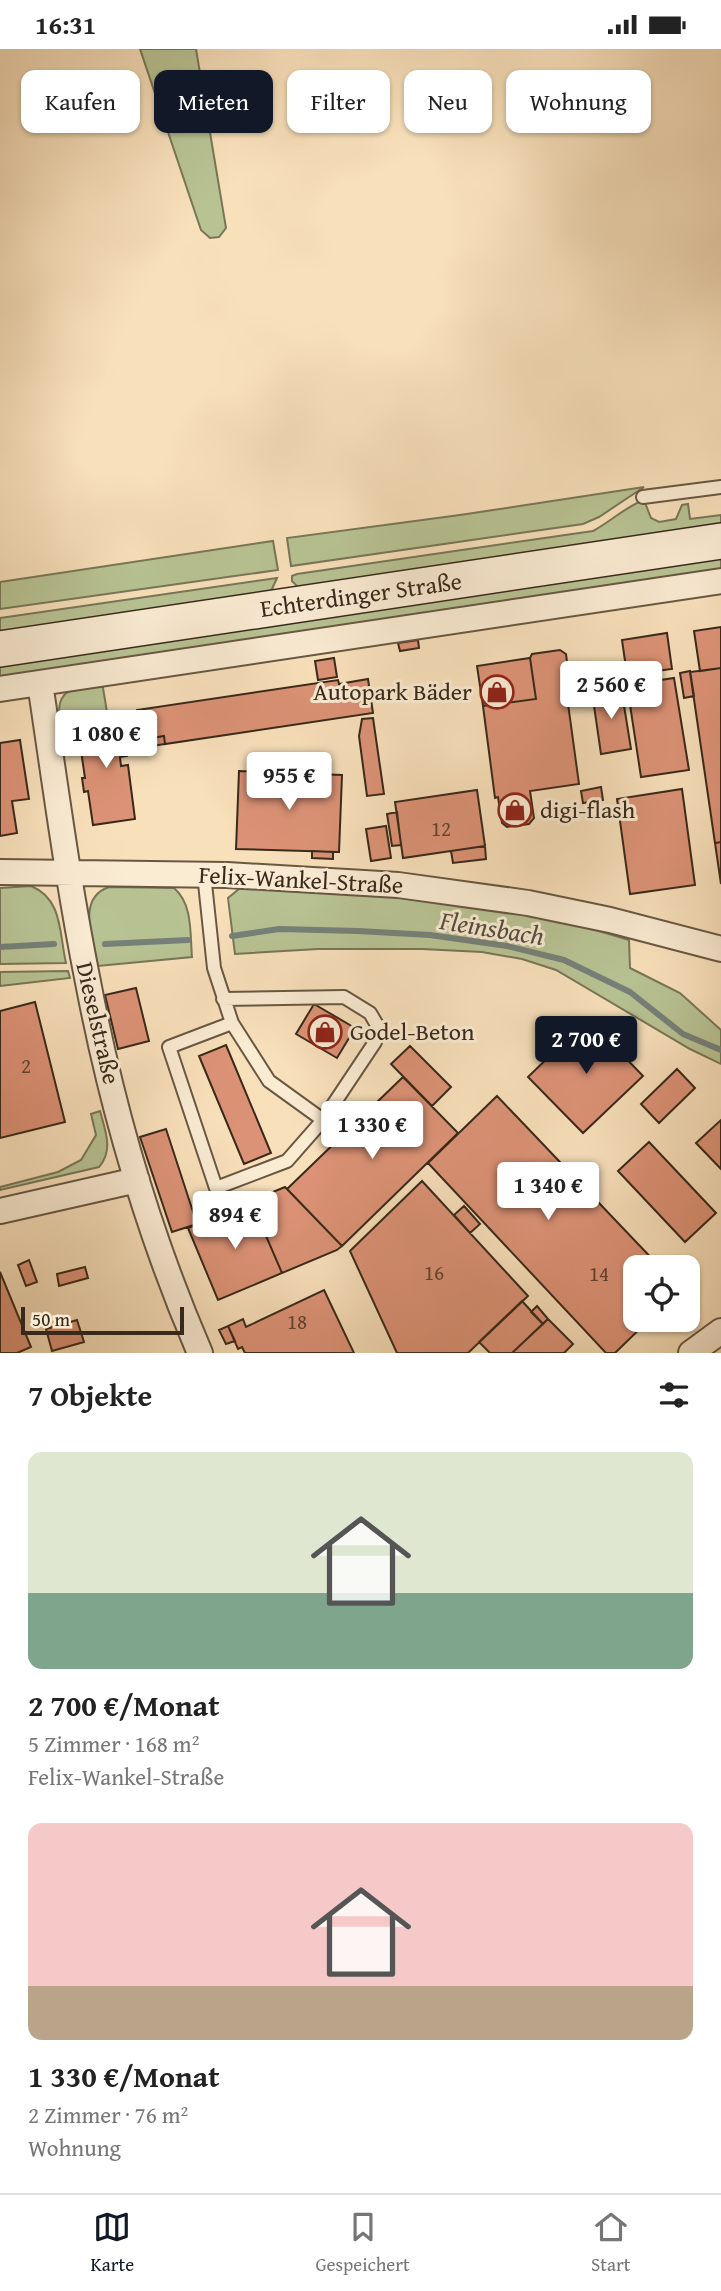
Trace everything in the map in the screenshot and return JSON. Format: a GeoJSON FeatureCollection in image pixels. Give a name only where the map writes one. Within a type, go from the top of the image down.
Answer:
{"type":"FeatureCollection","features":[{"type":"Feature","properties":{"kind":"main road","name":"Echterdinger Straße"},"geometry":{"type":"LineString","coordinates":[[0,649],[721,541]]}},
{"type":"Feature","properties":{"kind":"street","name":"Echterdinger Straße"},"geometry":{"type":"LineString","coordinates":[[0,689],[721,581]]}},
{"type":"Feature","properties":{"kind":"street","name":"Dieselstraße"},"geometry":{"type":"LineString","coordinates":[[40,683],[88,984],[137,1180],[200,1353]]}},
{"type":"Feature","properties":{"kind":"street","name":"Felix-Wankel-Straße"},"geometry":{"type":"LineString","coordinates":[[0,872],[204,874],[348,880],[528,903],[610,920],[721,949]]}},
{"type":"Feature","properties":{"kind":"street"},"geometry":{"type":"LineString","coordinates":[[0,1211],[137,1180]]}},
{"type":"Feature","properties":{"kind":"street"},"geometry":{"type":"LineString","coordinates":[[691,1353],[721,1331]]}},
{"type":"Feature","properties":{"kind":"lane"},"geometry":{"type":"LineString","coordinates":[[643,497],[721,487]]}},
{"type":"Feature","properties":{"kind":"lane"},"geometry":{"type":"LineString","coordinates":[[204,874],[213,962],[232,1023],[270,1081],[323,1120]]}},
{"type":"Feature","properties":{"kind":"lane"},"geometry":{"type":"LineString","coordinates":[[223,999],[344,997],[370,1013],[377,1025],[375,1042],[323,1120],[287,1161],[216,1188],[169,1047],[232,1023]]}},
{"type":"Feature","properties":{"kind":"green space"},"geometry":{"type":"Polygon","coordinates":[[[140,49],[196,49],[200,70],[154,70],[154,91],[140,49]]]}},
{"type":"Feature","properties":{"kind":"green space"},"geometry":{"type":"Polygon","coordinates":[[[168,133],[210,133],[226,228],[219,237],[210,238],[201,230],[168,133]]]}},
{"type":"Feature","properties":{"kind":"green space"},"geometry":{"type":"Polygon","coordinates":[[[644,487],[599,517],[583,524],[291,566],[287,538],[644,487]]]}},
{"type":"Feature","properties":{"kind":"green space"},"geometry":{"type":"Polygon","coordinates":[[[644,500],[651,518],[659,522],[676,519],[682,505],[688,504],[690,519],[721,515],[721,528],[299,588],[292,581],[292,576],[297,574],[593,531],[644,500]]]}},
{"type":"Feature","properties":{"kind":"green space"},"geometry":{"type":"Polygon","coordinates":[[[273,541],[278,570],[0,609],[0,582],[273,541]]]}},
{"type":"Feature","properties":{"kind":"green space"},"geometry":{"type":"Polygon","coordinates":[[[721,555],[721,573],[0,680],[0,664],[721,555]]]}},
{"type":"Feature","properties":{"kind":"green space"},"geometry":{"type":"Polygon","coordinates":[[[277,578],[272,589],[265,594],[0,636],[0,618],[277,578]]]}},
{"type":"Feature","properties":{"kind":"green space"},"geometry":{"type":"Polygon","coordinates":[[[102,682],[108,718],[74,723],[76,737],[79,737],[80,742],[63,744],[59,717],[62,699],[74,688],[102,682]]]}},
{"type":"Feature","properties":{"kind":"green space"},"geometry":{"type":"Polygon","coordinates":[[[31,886],[49,899],[54,908],[66,963],[0,964],[0,888],[31,886]]]}},
{"type":"Feature","properties":{"kind":"green space"},"geometry":{"type":"Polygon","coordinates":[[[109,887],[174,888],[185,902],[188,911],[192,957],[98,966],[89,921],[90,910],[99,892],[109,887]]]}},
{"type":"Feature","properties":{"kind":"green space"},"geometry":{"type":"Polygon","coordinates":[[[239,889],[440,901],[535,916],[629,940],[630,968],[680,993],[721,1030],[721,1064],[690,1049],[556,970],[522,959],[482,952],[422,949],[318,949],[235,954],[228,898],[239,889]]]}},
{"type":"Feature","properties":{"kind":"green space"},"geometry":{"type":"Polygon","coordinates":[[[68,971],[70,978],[0,986],[0,972],[68,971]]]}},
{"type":"Feature","properties":{"kind":"green space"},"geometry":{"type":"Polygon","coordinates":[[[100,1111],[107,1147],[99,1167],[0,1190],[0,1187],[58,1172],[81,1160],[96,1135],[91,1114],[100,1111]]]}},
{"type":"Feature","properties":{"kind":"building"},"geometry":{"type":"Polygon","coordinates":[[[721,627],[721,668],[700,671],[694,631],[721,627]]]}},
{"type":"Feature","properties":{"kind":"building"},"geometry":{"type":"Polygon","coordinates":[[[667,633],[672,669],[627,675],[622,640],[667,633]]]}},
{"type":"Feature","properties":{"kind":"building"},"geometry":{"type":"Polygon","coordinates":[[[418,640],[419,648],[400,651],[398,643],[418,640]]]}},
{"type":"Feature","properties":{"kind":"building"},"geometry":{"type":"Polygon","coordinates":[[[560,650],[566,654],[570,684],[566,689],[579,784],[530,791],[534,818],[529,824],[507,827],[502,823],[498,797],[495,798],[483,706],[536,699],[530,658],[532,654],[560,650]]]}},
{"type":"Feature","properties":{"kind":"building"},"geometry":{"type":"Polygon","coordinates":[[[334,658],[337,677],[318,680],[315,661],[334,658]]]}},
{"type":"Feature","properties":{"kind":"building"},"geometry":{"type":"Polygon","coordinates":[[[530,658],[536,699],[483,706],[477,666],[530,658]]]}},
{"type":"Feature","properties":{"kind":"building"},"geometry":{"type":"Polygon","coordinates":[[[721,668],[721,842],[715,843],[690,672],[721,668]]]}},
{"type":"Feature","properties":{"kind":"building"},"geometry":{"type":"Polygon","coordinates":[[[690,671],[694,696],[684,698],[680,673],[690,671]]]}},
{"type":"Feature","properties":{"kind":"building"},"geometry":{"type":"Polygon","coordinates":[[[674,678],[689,770],[641,777],[627,685],[674,678]]]}},
{"type":"Feature","properties":{"kind":"building"},"geometry":{"type":"Polygon","coordinates":[[[368,679],[373,713],[165,744],[164,736],[141,740],[137,710],[338,680],[339,684],[368,679]]]}},
{"type":"Feature","properties":{"kind":"building"},"geometry":{"type":"Polygon","coordinates":[[[621,687],[631,749],[601,754],[592,692],[621,687]]]}},
{"type":"Feature","properties":{"kind":"building"},"geometry":{"type":"Polygon","coordinates":[[[124,716],[127,756],[120,757],[121,766],[128,765],[135,819],[93,825],[88,791],[84,792],[82,778],[85,778],[79,737],[76,737],[74,723],[124,716]]]}},
{"type":"Feature","properties":{"kind":"building"},"geometry":{"type":"Polygon","coordinates":[[[138,716],[141,740],[164,736],[165,744],[126,750],[124,718],[138,716]]]}},
{"type":"Feature","properties":{"kind":"building"},"geometry":{"type":"Polygon","coordinates":[[[373,718],[384,794],[367,796],[359,736],[362,719],[373,718]]]}},
{"type":"Feature","properties":{"kind":"building"},"geometry":{"type":"Polygon","coordinates":[[[20,740],[29,799],[12,801],[17,833],[0,836],[0,743],[20,740]]]}},
{"type":"Feature","properties":{"kind":"building"},"geometry":{"type":"Polygon","coordinates":[[[239,771],[342,775],[339,852],[236,849],[239,771]]]}},
{"type":"Feature","properties":{"kind":"building"},"geometry":{"type":"Polygon","coordinates":[[[601,787],[603,800],[583,803],[581,791],[601,787]]]}},
{"type":"Feature","properties":{"kind":"building"},"geometry":{"type":"Polygon","coordinates":[[[682,789],[695,885],[630,894],[617,799],[682,789]]]}},
{"type":"Feature","properties":{"kind":"building"},"geometry":{"type":"Polygon","coordinates":[[[477,790],[485,846],[403,858],[395,802],[477,790]]]}},
{"type":"Feature","properties":{"kind":"building"},"geometry":{"type":"Polygon","coordinates":[[[397,812],[401,845],[392,846],[387,814],[397,812]]]}},
{"type":"Feature","properties":{"kind":"building"},"geometry":{"type":"Polygon","coordinates":[[[386,826],[391,858],[371,861],[366,829],[386,826]]]}},
{"type":"Feature","properties":{"kind":"building"},"geometry":{"type":"Polygon","coordinates":[[[721,842],[721,884],[715,843],[721,842]]]}},
{"type":"Feature","properties":{"kind":"building"},"geometry":{"type":"Polygon","coordinates":[[[485,846],[486,859],[453,863],[451,851],[485,846]]]}},
{"type":"Feature","properties":{"kind":"building"},"geometry":{"type":"Polygon","coordinates":[[[312,851],[333,852],[333,859],[312,858],[312,851]]]}},
{"type":"Feature","properties":{"kind":"building"},"geometry":{"type":"Polygon","coordinates":[[[136,988],[149,1041],[118,1049],[105,995],[136,988]]]}},
{"type":"Feature","properties":{"kind":"building"},"geometry":{"type":"Polygon","coordinates":[[[35,1002],[65,1122],[0,1138],[0,1011],[35,1002]]]}},
{"type":"Feature","properties":{"kind":"building"},"geometry":{"type":"Polygon","coordinates":[[[314,1004],[355,1028],[337,1058],[296,1034],[314,1004]]]}},
{"type":"Feature","properties":{"kind":"building"},"geometry":{"type":"Polygon","coordinates":[[[588,1019],[643,1076],[583,1133],[528,1077],[588,1019]]]}},
{"type":"Feature","properties":{"kind":"building"},"geometry":{"type":"Polygon","coordinates":[[[226,1045],[271,1153],[244,1164],[199,1056],[226,1045]]]}},
{"type":"Feature","properties":{"kind":"building"},"geometry":{"type":"Polygon","coordinates":[[[410,1046],[451,1087],[432,1106],[391,1064],[410,1046]]]}},
{"type":"Feature","properties":{"kind":"building"},"geometry":{"type":"Polygon","coordinates":[[[677,1069],[695,1088],[659,1123],[641,1104],[677,1069]]]}},
{"type":"Feature","properties":{"kind":"building"},"geometry":{"type":"Polygon","coordinates":[[[403,1077],[458,1133],[342,1246],[287,1189],[403,1077]]]}},
{"type":"Feature","properties":{"kind":"building"},"geometry":{"type":"Polygon","coordinates":[[[497,1096],[649,1255],[623,1255],[623,1332],[637,1332],[615,1353],[606,1353],[428,1163],[497,1096]]]}},
{"type":"Feature","properties":{"kind":"building"},"geometry":{"type":"Polygon","coordinates":[[[721,1120],[721,1169],[696,1143],[721,1120]]]}},
{"type":"Feature","properties":{"kind":"building"},"geometry":{"type":"Polygon","coordinates":[[[166,1129],[197,1224],[172,1232],[140,1137],[166,1129]]]}},
{"type":"Feature","properties":{"kind":"building"},"geometry":{"type":"Polygon","coordinates":[[[649,1142],[716,1213],[685,1242],[618,1171],[649,1142]]]}},
{"type":"Feature","properties":{"kind":"building"},"geometry":{"type":"Polygon","coordinates":[[[422,1181],[528,1296],[468,1353],[397,1353],[350,1251],[422,1181]]]}},
{"type":"Feature","properties":{"kind":"building"},"geometry":{"type":"Polygon","coordinates":[[[285,1187],[342,1246],[282,1273],[251,1201],[285,1187]]]}},
{"type":"Feature","properties":{"kind":"building"},"geometry":{"type":"Polygon","coordinates":[[[251,1201],[282,1273],[218,1300],[188,1228],[251,1201]]]}},
{"type":"Feature","properties":{"kind":"building"},"geometry":{"type":"Polygon","coordinates":[[[464,1206],[480,1224],[470,1233],[454,1215],[464,1206]]]}},
{"type":"Feature","properties":{"kind":"building"},"geometry":{"type":"Polygon","coordinates":[[[29,1260],[37,1282],[26,1286],[18,1265],[29,1260]]]}},
{"type":"Feature","properties":{"kind":"building"},"geometry":{"type":"Polygon","coordinates":[[[85,1267],[88,1278],[59,1286],[57,1274],[85,1267]]]}},
{"type":"Feature","properties":{"kind":"building"},"geometry":{"type":"Polygon","coordinates":[[[0,1272],[31,1347],[17,1353],[0,1353],[0,1272]]]}},
{"type":"Feature","properties":{"kind":"building"},"geometry":{"type":"Polygon","coordinates":[[[324,1290],[354,1353],[245,1353],[242,1347],[238,1349],[228,1326],[243,1319],[246,1327],[324,1290]]]}},
{"type":"Feature","properties":{"kind":"building"},"geometry":{"type":"Polygon","coordinates":[[[522,1301],[543,1324],[512,1353],[490,1353],[479,1342],[522,1301]]]}},
{"type":"Feature","properties":{"kind":"building"},"geometry":{"type":"Polygon","coordinates":[[[537,1306],[548,1319],[543,1324],[531,1312],[537,1306]]]}},
{"type":"Feature","properties":{"kind":"building"},"geometry":{"type":"Polygon","coordinates":[[[548,1319],[573,1344],[564,1353],[512,1353],[548,1319]]]}},
{"type":"Feature","properties":{"kind":"building"},"geometry":{"type":"Polygon","coordinates":[[[77,1320],[84,1342],[52,1351],[46,1329],[77,1320]]]}},
{"type":"Feature","properties":{"kind":"building"},"geometry":{"type":"Polygon","coordinates":[[[228,1326],[235,1341],[226,1344],[219,1330],[228,1326]]]}},
{"type":"Feature","properties":{"kind":"waterway","name":"Fleinsbach"},"geometry":{"type":"LineString","coordinates":[[232,936],[279,929],[358,931],[430,935],[507,946],[564,960],[630,992],[683,1034],[721,1050]]}},
{"type":"Feature","properties":{"kind":"waterway","name":"Fleinsbach"},"geometry":{"type":"LineString","coordinates":[[105,944],[188,940]]}},
{"type":"Feature","properties":{"kind":"waterway","name":"Fleinsbach"},"geometry":{"type":"LineString","coordinates":[[0,947],[54,944]]}},
{"type":"Feature","properties":{"kind":"place","name":"Autopark Bäder"},"geometry":{"type":"Point","coordinates":[497,692]}},
{"type":"Feature","properties":{"kind":"place","name":"digi-flash"},"geometry":{"type":"Point","coordinates":[515,810]}},
{"type":"Feature","properties":{"kind":"place","name":"Godel-Beton"},"geometry":{"type":"Point","coordinates":[325,1032]}}]}
